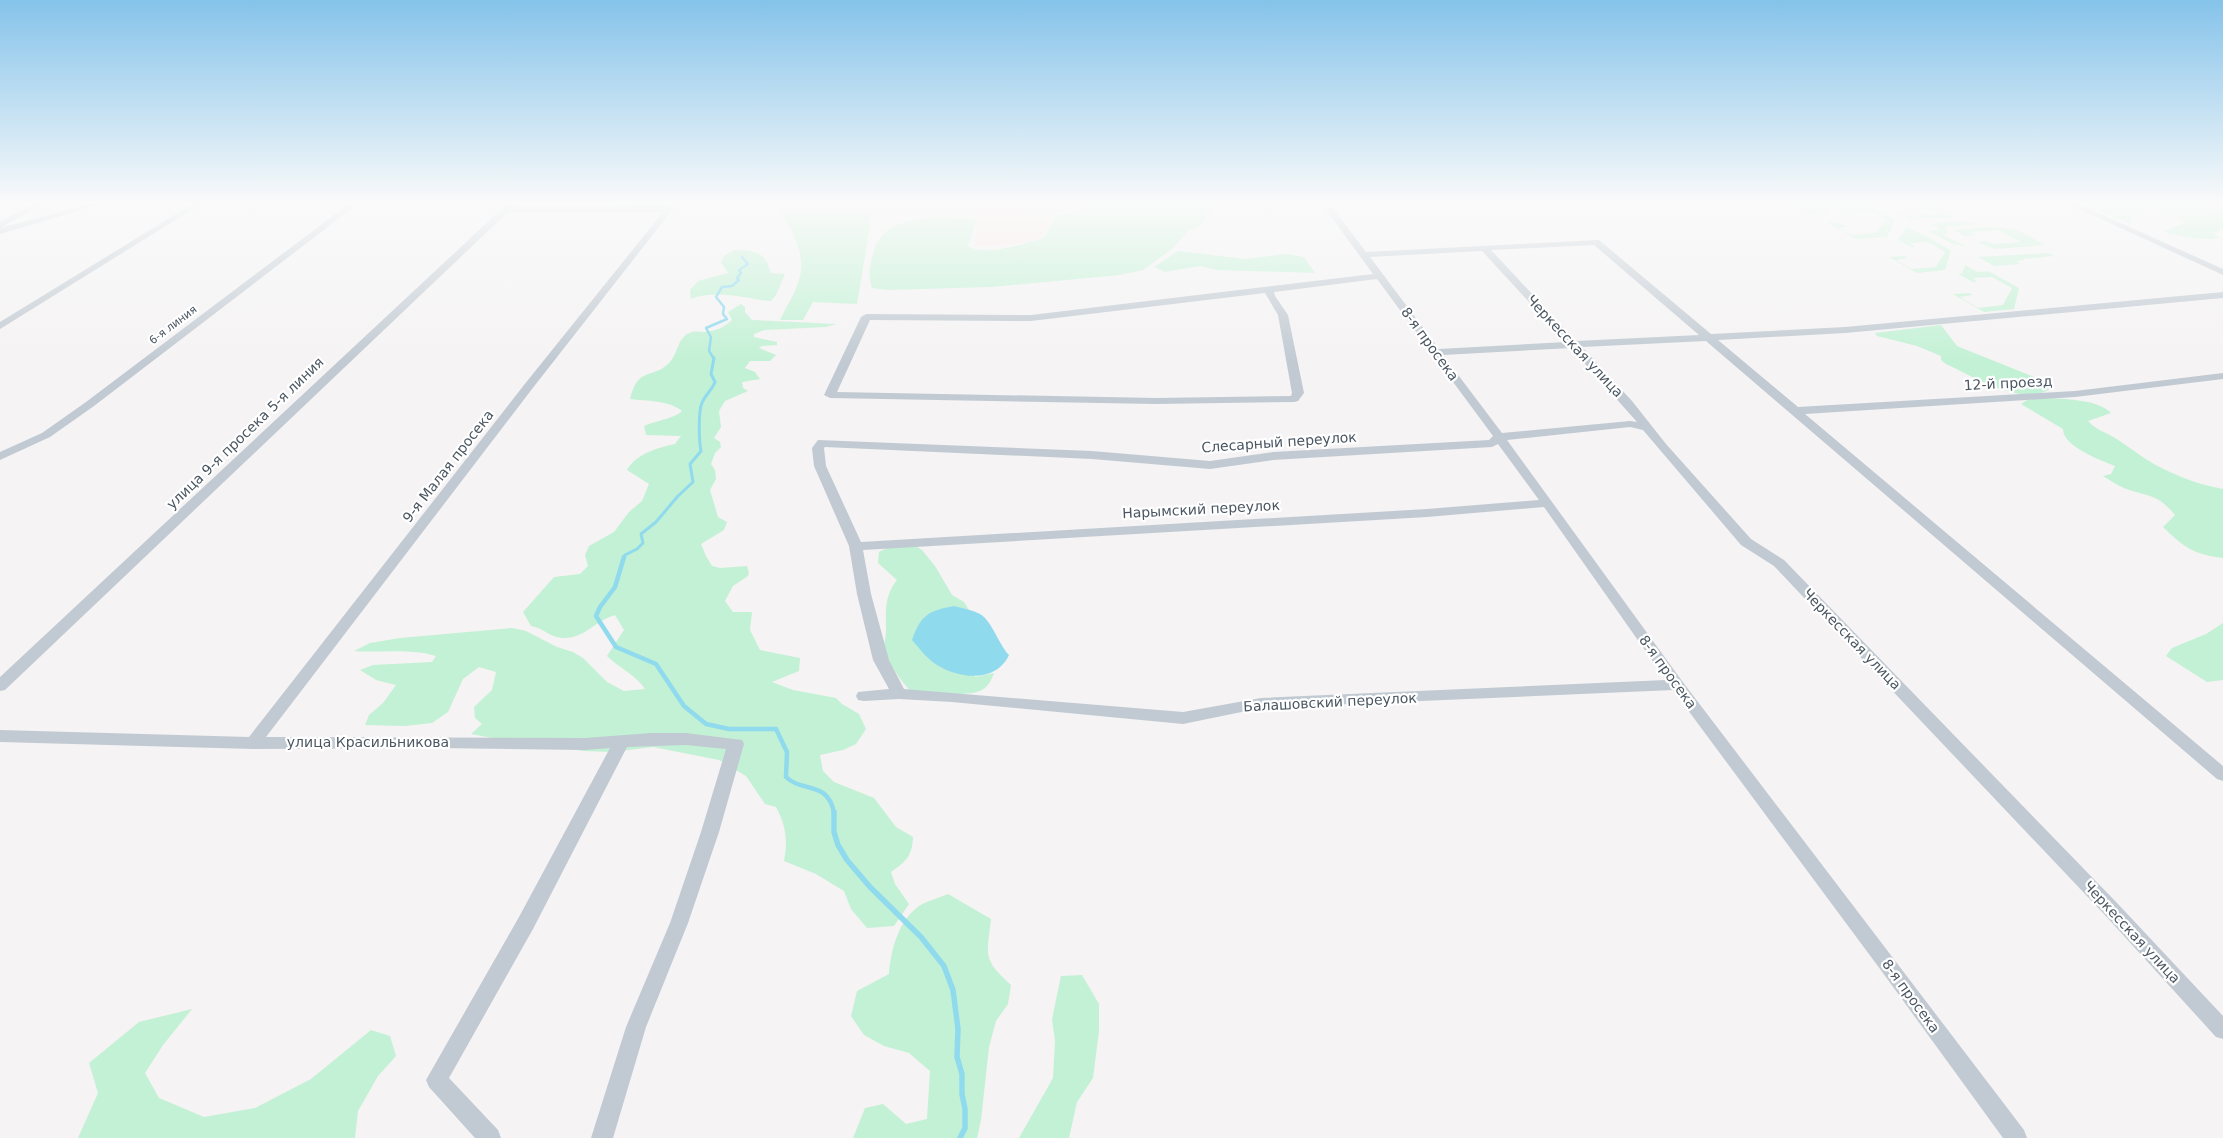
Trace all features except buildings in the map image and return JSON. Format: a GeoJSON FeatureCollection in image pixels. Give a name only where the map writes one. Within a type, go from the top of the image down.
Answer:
{"type":"FeatureCollection","features":[{"type":"Feature","properties":{"kind":"street"},"geometry":{"type":"LineString","coordinates":[[0,326],[113,256]]}},
{"type":"Feature","properties":{"kind":"street","name":"6-я линия"},"geometry":{"type":"LineString","coordinates":[[0,456],[46,434],[90,404],[285,256]]}},
{"type":"Feature","properties":{"kind":"street","name":"улица 9-я просека 5-я линия"},"geometry":{"type":"LineString","coordinates":[[0,686],[455,256]]}},
{"type":"Feature","properties":{"kind":"street","name":"9-я Малая просека"},"geometry":{"type":"LineString","coordinates":[[253,743],[632,256]]}},
{"type":"Feature","properties":{"kind":"street","name":"8-я просека"},"geometry":{"type":"LineString","coordinates":[[1364,256],[1548,503],[1677,685],[1884,959],[2016,1138]]}},
{"type":"Feature","properties":{"kind":"street","name":"Черкесская улица"},"geometry":{"type":"LineString","coordinates":[[1492,256],[1628,403],[1746,542],[1779,563],[2111,909],[2223,1030]]}},
{"type":"Feature","properties":{"kind":"street"},"geometry":{"type":"LineString","coordinates":[[1613,256],[2223,775]]}},
{"type":"Feature","properties":{"kind":"street"},"geometry":{"type":"LineString","coordinates":[[2188,256],[2223,272]]}},
{"type":"Feature","properties":{"kind":"street"},"geometry":{"type":"LineString","coordinates":[[1270,289],[1270,296],[1283,315],[1298,394],[1294,399],[1146,401],[830,395],[866,317],[1031,318],[1270,289],[1380,276]]}},
{"type":"Feature","properties":{"kind":"street"},"geometry":{"type":"LineString","coordinates":[[1436,352],[1710,338],[1948,322],[2223,295]]}},
{"type":"Feature","properties":{"kind":"street","name":"12-й проезд"},"geometry":{"type":"LineString","coordinates":[[1794,411],[2075,394],[2223,376]]}},
{"type":"Feature","properties":{"kind":"street","name":"Слесарный переулок"},"geometry":{"type":"LineString","coordinates":[[856,546],[820,466],[818,448],[822,443],[1092,455],[1210,465],[1273,456],[1492,443],[1498,437],[1630,424],[1646,426]]}},
{"type":"Feature","properties":{"kind":"street","name":"Нарымский переулок"},"geometry":{"type":"LineString","coordinates":[[856,546],[1427,513],[1548,503]]}},
{"type":"Feature","properties":{"kind":"street"},"geometry":{"type":"LineString","coordinates":[[856,546],[864,594],[881,660],[899,694]]}},
{"type":"Feature","properties":{"kind":"street","name":"Балашовский переулок"},"geometry":{"type":"LineString","coordinates":[[864,696],[899,694],[952,696],[1183,718],[1261,703],[1677,685]]}},
{"type":"Feature","properties":{"kind":"street","name":"улица Красильникова"},"geometry":{"type":"LineString","coordinates":[[0,736],[253,743],[438,742],[585,744],[651,739],[686,739],[736,744],[704,850],[679,923],[636,1027],[602,1138]]}},
{"type":"Feature","properties":{"kind":"street"},"geometry":{"type":"LineString","coordinates":[[490,1138],[437,1080],[526,923],[621,742]]}},
{"type":"Feature","properties":{"kind":"green space"},"geometry":{"type":"Polygon","coordinates":[[[724,256],[762,256],[768,263],[771,273],[785,274],[776,295],[771,301],[723,295],[710,295],[691,299],[690,290],[698,281],[728,273],[721,262],[724,256]]]}},
{"type":"Feature","properties":{"kind":"green space"},"geometry":{"type":"Polygon","coordinates":[[[800,256],[865,256],[857,304],[813,302],[803,320],[780,320],[799,280],[800,256]]]}},
{"type":"Feature","properties":{"kind":"green space"},"geometry":{"type":"Polygon","coordinates":[[[873,256],[1162,256],[1143,270],[1120,275],[991,287],[888,290],[872,288],[870,267],[873,256]]]}},
{"type":"Feature","properties":{"kind":"green space"},"geometry":{"type":"Polygon","coordinates":[[[1170,256],[1221,256],[1246,259],[1269,256],[1299,256],[1304,257],[1315,273],[1218,270],[1200,266],[1165,272],[1154,267],[1170,256]]]}},
{"type":"Feature","properties":{"kind":"green space"},"geometry":{"type":"Polygon","coordinates":[[[1904,256],[1908,258],[1896,260],[1912,269],[1936,267],[1943,256],[1949,256],[1945,270],[1917,273],[1889,257],[1904,256]]]}},
{"type":"Feature","properties":{"kind":"green space"},"geometry":{"type":"Polygon","coordinates":[[[2053,256],[2016,261],[2020,264],[1994,266],[1978,257],[2053,256]]]}},
{"type":"Feature","properties":{"kind":"green space"},"geometry":{"type":"Polygon","coordinates":[[[1965,265],[1978,272],[1988,271],[2019,288],[2014,309],[1984,312],[1953,294],[1969,293],[1973,295],[1960,297],[1978,308],[2003,305],[2012,288],[1992,277],[1973,278],[1977,282],[1973,282],[1958,274],[1962,273],[1965,265]]]}},
{"type":"Feature","properties":{"kind":"green space"},"geometry":{"type":"Polygon","coordinates":[[[741,304],[745,307],[745,312],[752,320],[836,324],[826,327],[765,330],[754,334],[754,337],[777,342],[777,345],[759,348],[776,355],[770,361],[750,361],[745,368],[755,372],[760,379],[742,382],[743,388],[748,391],[725,401],[719,411],[721,427],[714,438],[720,442],[721,447],[715,453],[711,464],[715,470],[716,479],[710,490],[718,517],[727,522],[724,530],[701,544],[712,566],[720,568],[747,566],[748,576],[733,586],[725,601],[733,612],[752,612],[750,630],[760,650],[800,658],[799,671],[772,682],[793,690],[836,698],[859,714],[866,729],[856,744],[843,750],[820,755],[823,771],[834,782],[874,798],[896,827],[913,837],[908,858],[891,872],[895,884],[909,904],[894,926],[867,928],[851,909],[844,891],[816,874],[784,861],[785,833],[776,807],[765,804],[746,776],[719,760],[653,747],[612,752],[584,751],[520,743],[471,734],[482,724],[475,718],[474,707],[492,690],[496,672],[479,667],[463,679],[448,712],[432,723],[405,726],[365,725],[369,715],[383,703],[396,685],[376,680],[360,670],[373,665],[432,662],[436,656],[406,651],[354,651],[370,643],[400,638],[512,628],[526,631],[557,647],[573,652],[583,658],[607,682],[624,691],[645,689],[637,680],[607,656],[624,630],[615,615],[580,634],[566,638],[554,636],[531,626],[523,612],[554,577],[580,574],[588,566],[585,555],[589,546],[614,532],[629,512],[642,501],[649,484],[627,470],[631,464],[648,452],[675,444],[681,436],[646,435],[644,426],[670,418],[682,411],[677,407],[664,403],[630,399],[637,381],[647,374],[658,371],[670,362],[687,334],[712,331],[722,327],[732,320],[728,312],[741,304]]]}},
{"type":"Feature","properties":{"kind":"green space"},"geometry":{"type":"Polygon","coordinates":[[[1941,325],[1957,346],[2039,379],[2051,388],[2040,393],[2027,395],[2013,393],[1983,382],[1946,364],[1941,360],[1941,356],[1917,346],[1877,336],[1875,333],[1941,325]]]}},
{"type":"Feature","properties":{"kind":"green space"},"geometry":{"type":"Polygon","coordinates":[[[2045,398],[2089,402],[2105,408],[2111,413],[2088,421],[2097,429],[2163,468],[2192,481],[2223,489],[2223,558],[2197,552],[2177,540],[2163,527],[2175,515],[2169,508],[2157,499],[2124,488],[2103,476],[2111,474],[2115,466],[2076,447],[2069,442],[2063,429],[2021,404],[2029,399],[2045,398]]]}},
{"type":"Feature","properties":{"kind":"green space"},"geometry":{"type":"Polygon","coordinates":[[[894,544],[914,545],[922,550],[935,566],[952,595],[964,602],[969,610],[954,606],[975,677],[994,673],[989,684],[980,691],[965,694],[912,692],[889,661],[884,645],[886,611],[890,592],[897,580],[878,563],[879,552],[894,544]]]}},
{"type":"Feature","properties":{"kind":"green space"},"geometry":{"type":"Polygon","coordinates":[[[2223,623],[2223,680],[2207,682],[2166,656],[2172,648],[2206,634],[2223,623]]]}},
{"type":"Feature","properties":{"kind":"green space"},"geometry":{"type":"Polygon","coordinates":[[[948,894],[991,919],[988,941],[989,956],[995,969],[1011,985],[1008,1004],[996,1021],[989,1047],[981,1120],[977,1138],[853,1138],[865,1108],[883,1104],[906,1124],[927,1119],[930,1071],[909,1053],[884,1046],[864,1035],[851,1016],[857,991],[889,974],[897,937],[912,912],[919,906],[948,894]]]}},
{"type":"Feature","properties":{"kind":"green space"},"geometry":{"type":"Polygon","coordinates":[[[1082,975],[1099,1004],[1099,1031],[1093,1078],[1077,1102],[1069,1138],[1019,1138],[1053,1078],[1055,1041],[1052,1019],[1061,976],[1082,975]]]}},
{"type":"Feature","properties":{"kind":"green space"},"geometry":{"type":"Polygon","coordinates":[[[192,1009],[163,1045],[145,1073],[159,1098],[204,1117],[255,1108],[311,1079],[371,1030],[390,1036],[396,1056],[378,1076],[358,1111],[355,1138],[78,1138],[98,1093],[89,1063],[139,1022],[192,1009]]]}},
{"type":"Feature","properties":{"kind":"water"},"geometry":{"type":"Polygon","coordinates":[[[954,606],[980,614],[992,627],[1009,655],[1003,664],[995,670],[976,676],[946,670],[930,660],[912,640],[922,620],[932,612],[954,606]]]}},
{"type":"Feature","properties":{"kind":"waterway"},"geometry":{"type":"LineString","coordinates":[[714,359],[709,351],[711,337],[706,328],[727,319],[723,314],[724,307],[716,297],[722,287],[732,286],[739,280],[737,278],[741,273],[739,270],[748,264],[742,257]]}},
{"type":"Feature","properties":{"kind":"waterway"},"geometry":{"type":"LineString","coordinates":[[624,558],[625,555],[637,549],[643,543],[641,534],[656,522],[678,496],[693,482],[690,464],[701,451],[699,434],[700,413],[703,400],[715,382],[711,374],[714,359]]}},
{"type":"Feature","properties":{"kind":"waterway"},"geometry":{"type":"LineString","coordinates":[[624,557],[615,587],[600,607],[596,616],[616,647],[656,664],[684,706],[706,724],[729,729],[776,729],[787,752],[786,777],[799,785],[820,791],[831,803],[834,813]]}},
{"type":"Feature","properties":{"kind":"waterway"},"geometry":{"type":"LineString","coordinates":[[834,813],[834,832],[838,845],[847,860],[870,887],[921,937],[944,966],[953,990],[958,1029],[957,1057],[962,1074],[962,1094],[965,1109],[965,1128],[960,1138]]}}]}
